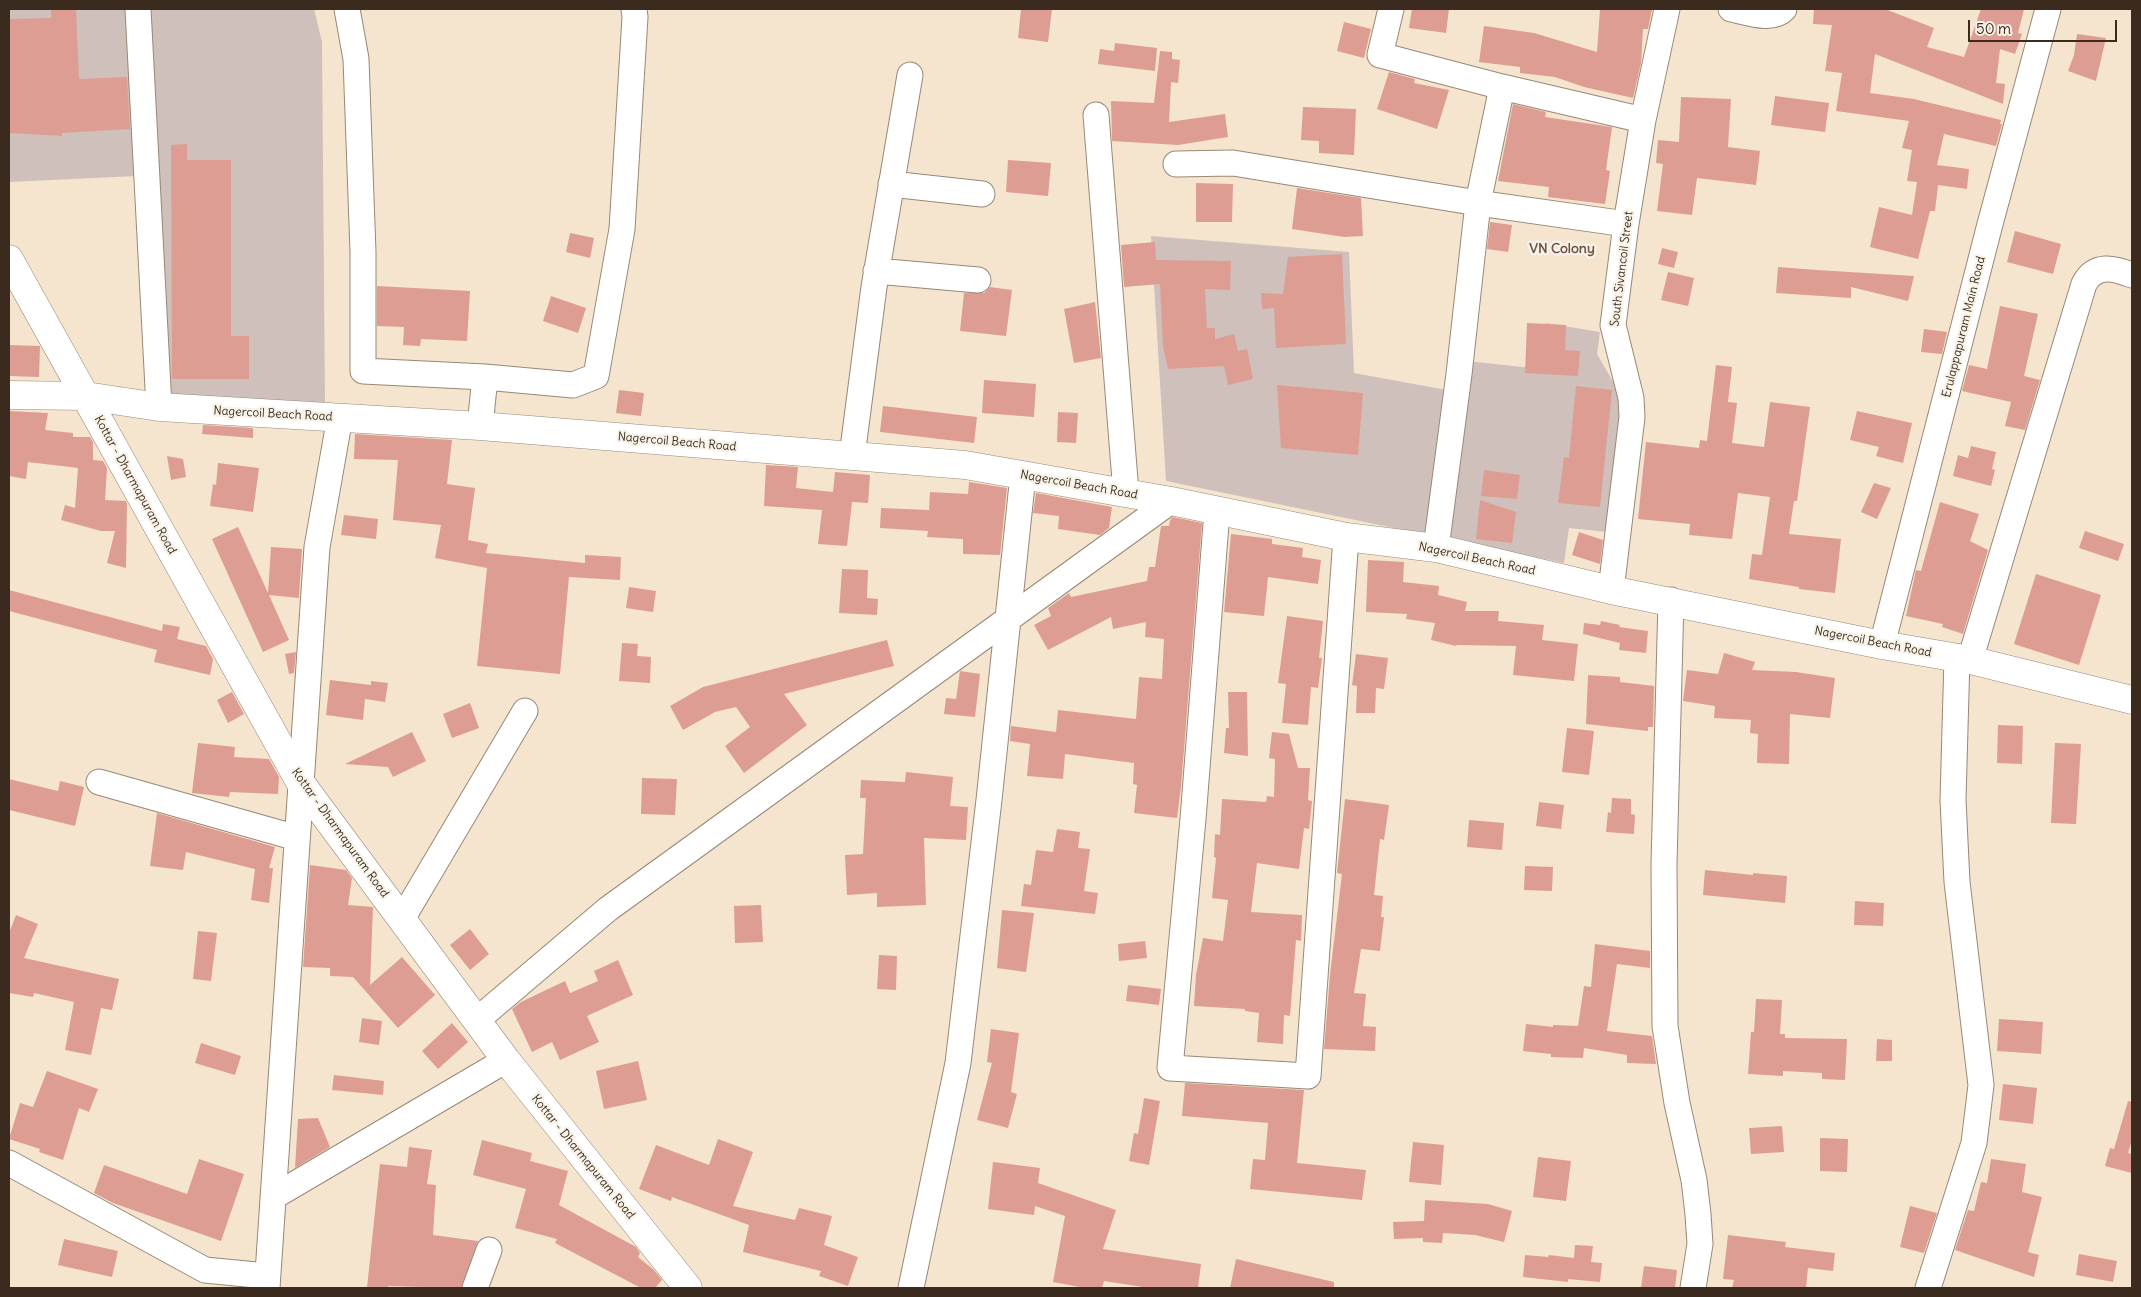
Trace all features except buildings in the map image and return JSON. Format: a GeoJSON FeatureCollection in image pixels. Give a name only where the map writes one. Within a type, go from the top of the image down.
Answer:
{"type":"FeatureCollection","features":[{"type":"Feature","properties":{"kind":"main road","name":"Kottar - Dharmapuram Road"},"geometry":{"type":"LineString","coordinates":[[9,259],[300,782],[506,1060],[688,1288]]}},
{"type":"Feature","properties":{"kind":"main road","name":"Nagercoil Beach Road"},"geometry":{"type":"LineString","coordinates":[[9,395],[86,396],[160,408],[480,426],[965,465],[1218,510],[1346,537],[1436,548],[1611,590],[1671,600],[1882,645],[1964,659],[2132,700]]}},
{"type":"Feature","properties":{"kind":"street"},"geometry":{"type":"LineString","coordinates":[[138,9],[160,408]]}},
{"type":"Feature","properties":{"kind":"street"},"geometry":{"type":"LineString","coordinates":[[348,9],[356,59],[363,252],[363,371],[485,377],[573,385],[596,376],[622,229],[636,17],[634,9]]}},
{"type":"Feature","properties":{"kind":"street"},"geometry":{"type":"LineString","coordinates":[[1391,9],[1380,55],[1502,87],[1643,120]]}},
{"type":"Feature","properties":{"kind":"street","name":"South Sivancoil Street"},"geometry":{"type":"LineString","coordinates":[[1611,590],[1632,417],[1631,398],[1613,325],[1626,224],[1643,120],[1667,9]]}},
{"type":"Feature","properties":{"kind":"street"},"geometry":{"type":"LineString","coordinates":[[1731,9],[1761,15],[1774,15],[1784,9]]}},
{"type":"Feature","properties":{"kind":"street","name":"Erulappapuram Main Road"},"geometry":{"type":"LineString","coordinates":[[1882,645],[1989,228],[2048,9]]}},
{"type":"Feature","properties":{"kind":"street"},"geometry":{"type":"LineString","coordinates":[[852,456],[876,271],[910,74]]}},
{"type":"Feature","properties":{"kind":"street"},"geometry":{"type":"LineString","coordinates":[[1436,548],[1459,374],[1478,203],[1502,87]]}},
{"type":"Feature","properties":{"kind":"street"},"geometry":{"type":"LineString","coordinates":[[1096,115],[1126,493]]}},
{"type":"Feature","properties":{"kind":"street"},"geometry":{"type":"LineString","coordinates":[[1176,164],[1233,163],[1478,203],[1626,224]]}},
{"type":"Feature","properties":{"kind":"street"},"geometry":{"type":"LineString","coordinates":[[891,184],[982,194]]}},
{"type":"Feature","properties":{"kind":"street"},"geometry":{"type":"LineString","coordinates":[[1928,1288],[1974,1143],[1981,1085],[1957,882],[1953,800],[1964,659],[2084,284],[2091,273],[2099,269],[2109,268],[2132,275]]}},
{"type":"Feature","properties":{"kind":"street"},"geometry":{"type":"LineString","coordinates":[[876,271],[978,280]]}},
{"type":"Feature","properties":{"kind":"street"},"geometry":{"type":"LineString","coordinates":[[480,426],[485,377]]}},
{"type":"Feature","properties":{"kind":"street"},"geometry":{"type":"LineString","coordinates":[[9,1163],[205,1270],[267,1282],[317,547],[340,417]]}},
{"type":"Feature","properties":{"kind":"street"},"geometry":{"type":"LineString","coordinates":[[911,1288],[958,1063],[1009,616],[1023,475]]}},
{"type":"Feature","properties":{"kind":"street"},"geometry":{"type":"LineString","coordinates":[[477,1020],[608,909],[1009,616],[1170,501]]}},
{"type":"Feature","properties":{"kind":"street"},"geometry":{"type":"LineString","coordinates":[[1218,510],[1194,819],[1170,1068],[1308,1076],[1346,537]]}},
{"type":"Feature","properties":{"kind":"street"},"geometry":{"type":"LineString","coordinates":[[1671,600],[1664,864],[1665,1026],[1677,1103],[1694,1180],[1698,1214],[1700,1244],[1693,1288]]}},
{"type":"Feature","properties":{"kind":"street"},"geometry":{"type":"LineString","coordinates":[[402,919],[525,710]]}},
{"type":"Feature","properties":{"kind":"street"},"geometry":{"type":"LineString","coordinates":[[99,782],[296,838]]}},
{"type":"Feature","properties":{"kind":"street"},"geometry":{"type":"LineString","coordinates":[[273,1197],[506,1060]]}},
{"type":"Feature","properties":{"kind":"street"},"geometry":{"type":"LineString","coordinates":[[475,1288],[489,1250]]}},
{"type":"Feature","properties":{"kind":"shaded area"},"geometry":{"type":"Polygon","coordinates":[[[9,9],[314,9],[322,42],[325,404],[148,402],[136,176],[9,182],[9,9]]]}},
{"type":"Feature","properties":{"kind":"shaded area"},"geometry":{"type":"Polygon","coordinates":[[[1151,236],[1349,252],[1354,373],[1463,393],[1467,361],[1541,369],[1546,323],[1600,332],[1597,354],[1625,402],[1607,532],[1569,528],[1564,563],[1166,481],[1151,236]]]}},
{"type":"Feature","properties":{"kind":"district","name":"VN Colony"},"geometry":{"type":"Point","coordinates":[1562,249]}}]}
